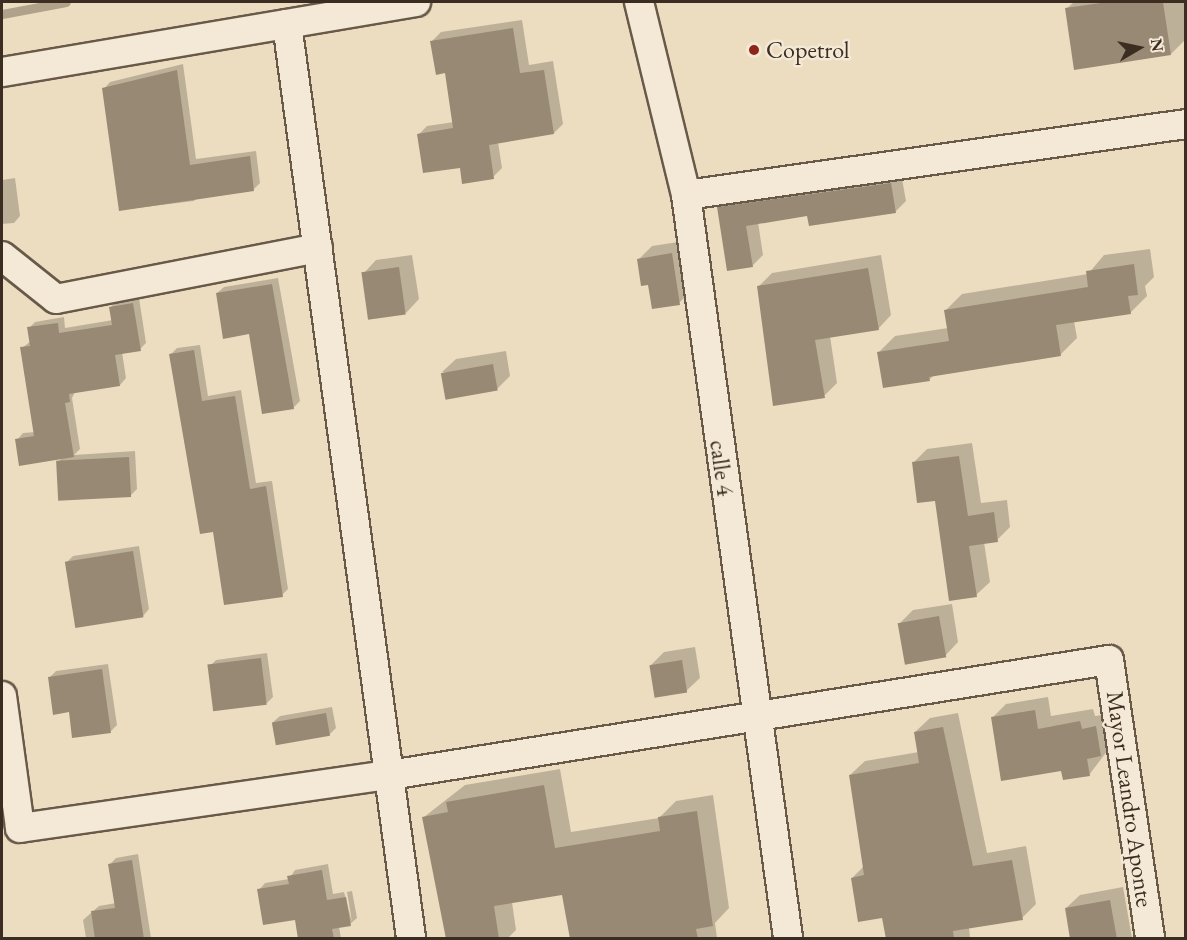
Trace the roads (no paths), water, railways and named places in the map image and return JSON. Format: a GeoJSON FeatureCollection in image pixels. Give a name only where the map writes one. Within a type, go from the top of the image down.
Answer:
{"type":"FeatureCollection","features":[{"type":"Feature","properties":{"kind":"street"},"geometry":{"type":"LineString","coordinates":[[2,72],[416,2]]}},
{"type":"Feature","properties":{"kind":"street","name":"calle 4"},"geometry":{"type":"LineString","coordinates":[[639,2],[686,195],[755,714],[788,939]]}},
{"type":"Feature","properties":{"kind":"street"},"geometry":{"type":"LineString","coordinates":[[287,24],[411,939]]}},
{"type":"Feature","properties":{"kind":"street"},"geometry":{"type":"LineString","coordinates":[[686,195],[1185,124]]}},
{"type":"Feature","properties":{"kind":"street"},"geometry":{"type":"LineString","coordinates":[[2,256],[56,299],[318,248]]}},
{"type":"Feature","properties":{"kind":"street","name":"Mayor Leandro Aponte"},"geometry":{"type":"LineString","coordinates":[[755,714],[1109,660],[1150,939]]}},
{"type":"Feature","properties":{"kind":"street"},"geometry":{"type":"LineString","coordinates":[[2,696],[20,828],[390,775],[755,714]]}},
{"type":"Feature","properties":{"kind":"waterway"},"geometry":{"type":"LineString","coordinates":[[2,14],[66,2]]}},
{"type":"Feature","properties":{"kind":"place","name":"Copetrol"},"geometry":{"type":"Point","coordinates":[754,50]}}]}
